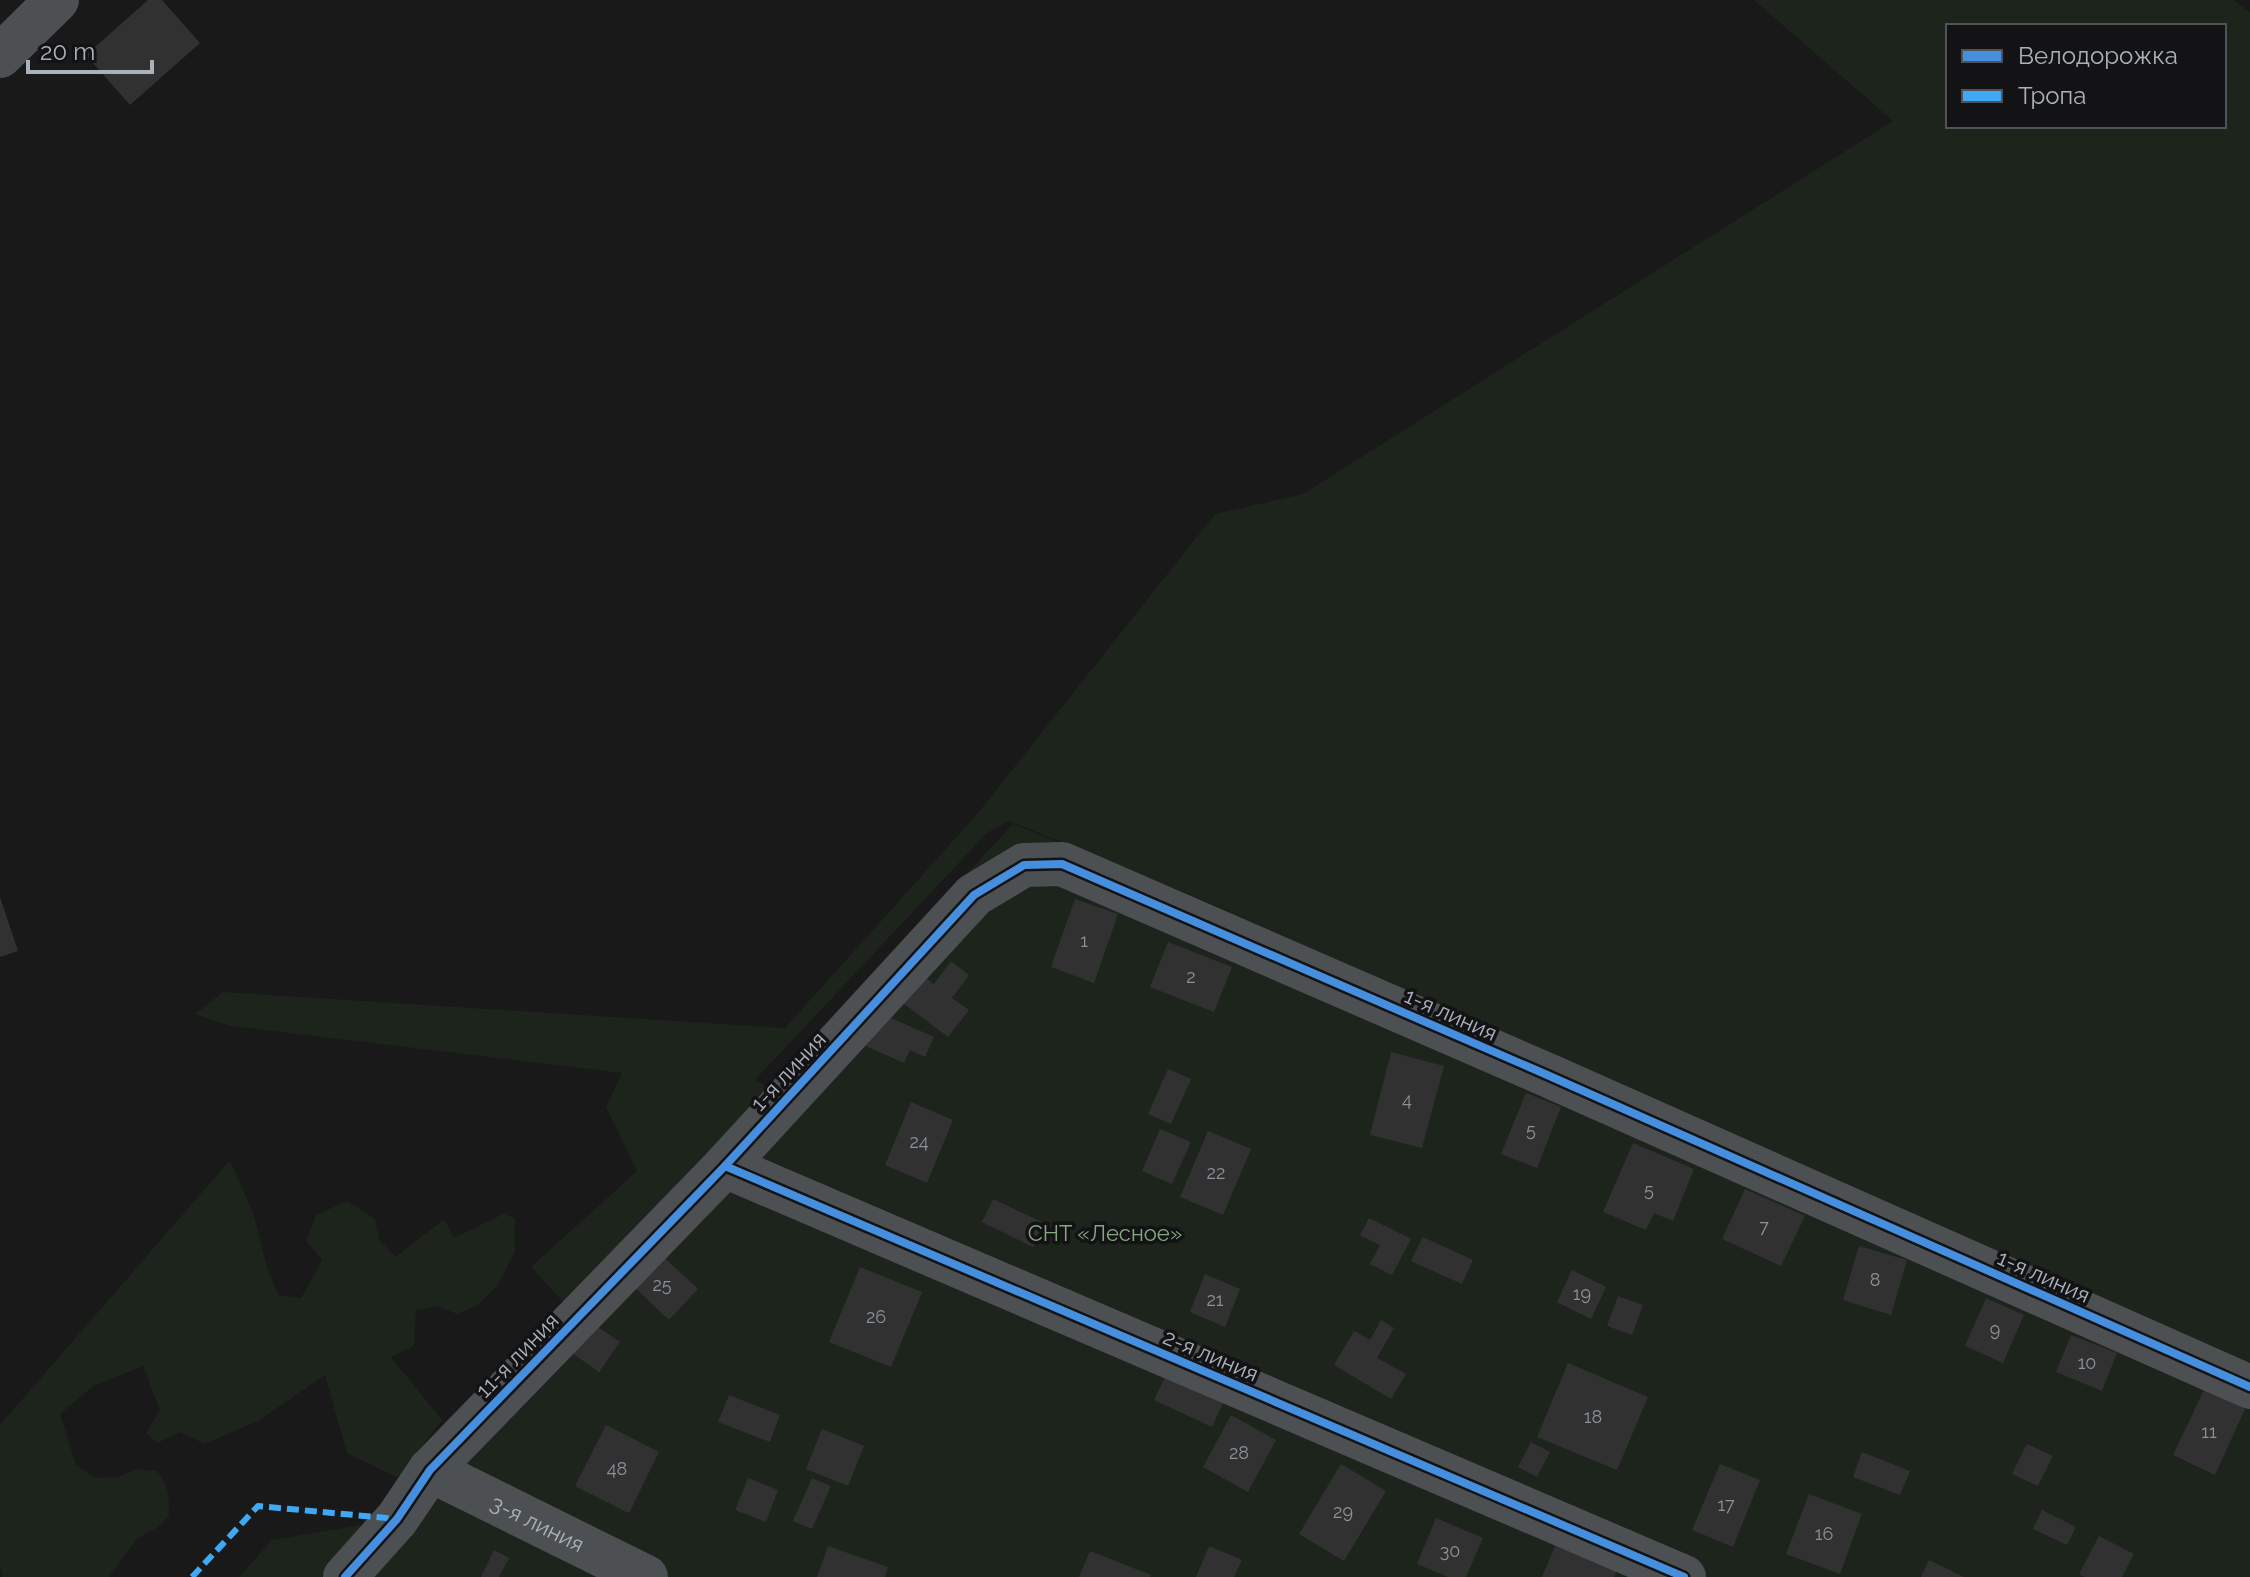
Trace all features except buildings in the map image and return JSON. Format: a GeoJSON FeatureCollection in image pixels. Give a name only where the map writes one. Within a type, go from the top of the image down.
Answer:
{"type":"FeatureCollection","features":[{"type":"Feature","properties":{"kind":"street"},"geometry":{"type":"LineString","coordinates":[[0,56],[57,0]]}},
{"type":"Feature","properties":{"kind":"street","name":"1-я линия"},"geometry":{"type":"LineString","coordinates":[[725,1166],[974,895],[1024,865],[1062,864],[1545,1074],[2250,1387]]}},
{"type":"Feature","properties":{"kind":"street","name":"11-я линия"},"geometry":{"type":"LineString","coordinates":[[345,1577],[397,1519],[430,1470],[725,1166]]}},
{"type":"Feature","properties":{"kind":"street","name":"2-я линия"},"geometry":{"type":"LineString","coordinates":[[725,1166],[1684,1577]]}},
{"type":"Feature","properties":{"kind":"street","name":"3-я линия"},"geometry":{"type":"LineString","coordinates":[[430,1470],[646,1577]]}},
{"type":"Feature","properties":{"kind":"green space","name":"СНТ «Лесное»"},"geometry":{"type":"Polygon","coordinates":[[[1754,0],[2233,0],[2250,12],[2250,1577],[239,1577],[272,1540],[361,1525],[566,1305],[531,1267],[637,1171],[606,1107],[622,1073],[231,1026],[195,1014],[223,992],[785,1028],[978,813],[1215,514],[1303,494],[1893,121],[1754,0]],[[1009,821],[987,833],[755,1080],[768,1087],[1013,824],[1332,953],[1009,821]]]}},
{"type":"Feature","properties":{"kind":"green space"},"geometry":{"type":"Polygon","coordinates":[[[230,1160],[254,1215],[266,1264],[278,1295],[301,1298],[322,1260],[306,1241],[316,1215],[347,1201],[375,1219],[379,1240],[396,1257],[444,1219],[454,1238],[503,1214],[515,1218],[515,1251],[498,1285],[478,1305],[457,1314],[437,1306],[416,1310],[414,1346],[391,1357],[442,1420],[398,1478],[347,1453],[325,1375],[258,1421],[204,1444],[181,1432],[157,1443],[146,1433],[160,1410],[143,1366],[93,1386],[60,1414],[76,1465],[94,1478],[116,1477],[138,1469],[157,1471],[168,1492],[169,1516],[158,1527],[138,1538],[109,1577],[3,1577],[0,1564],[0,1425],[230,1160]]]}},
{"type":"Feature","properties":{"kind":"marked path"},"geometry":{"type":"LineString","coordinates":[[192,1577],[258,1506],[397,1519]]}},
{"type":"Feature","properties":{"kind":"cycle path"},"geometry":{"type":"LineString","coordinates":[[345,1577],[397,1519],[430,1470],[725,1166],[974,895],[1024,865],[1062,864],[1545,1074],[2250,1387]]}},
{"type":"Feature","properties":{"kind":"cycle path"},"geometry":{"type":"LineString","coordinates":[[725,1166],[1684,1577]]}}]}
